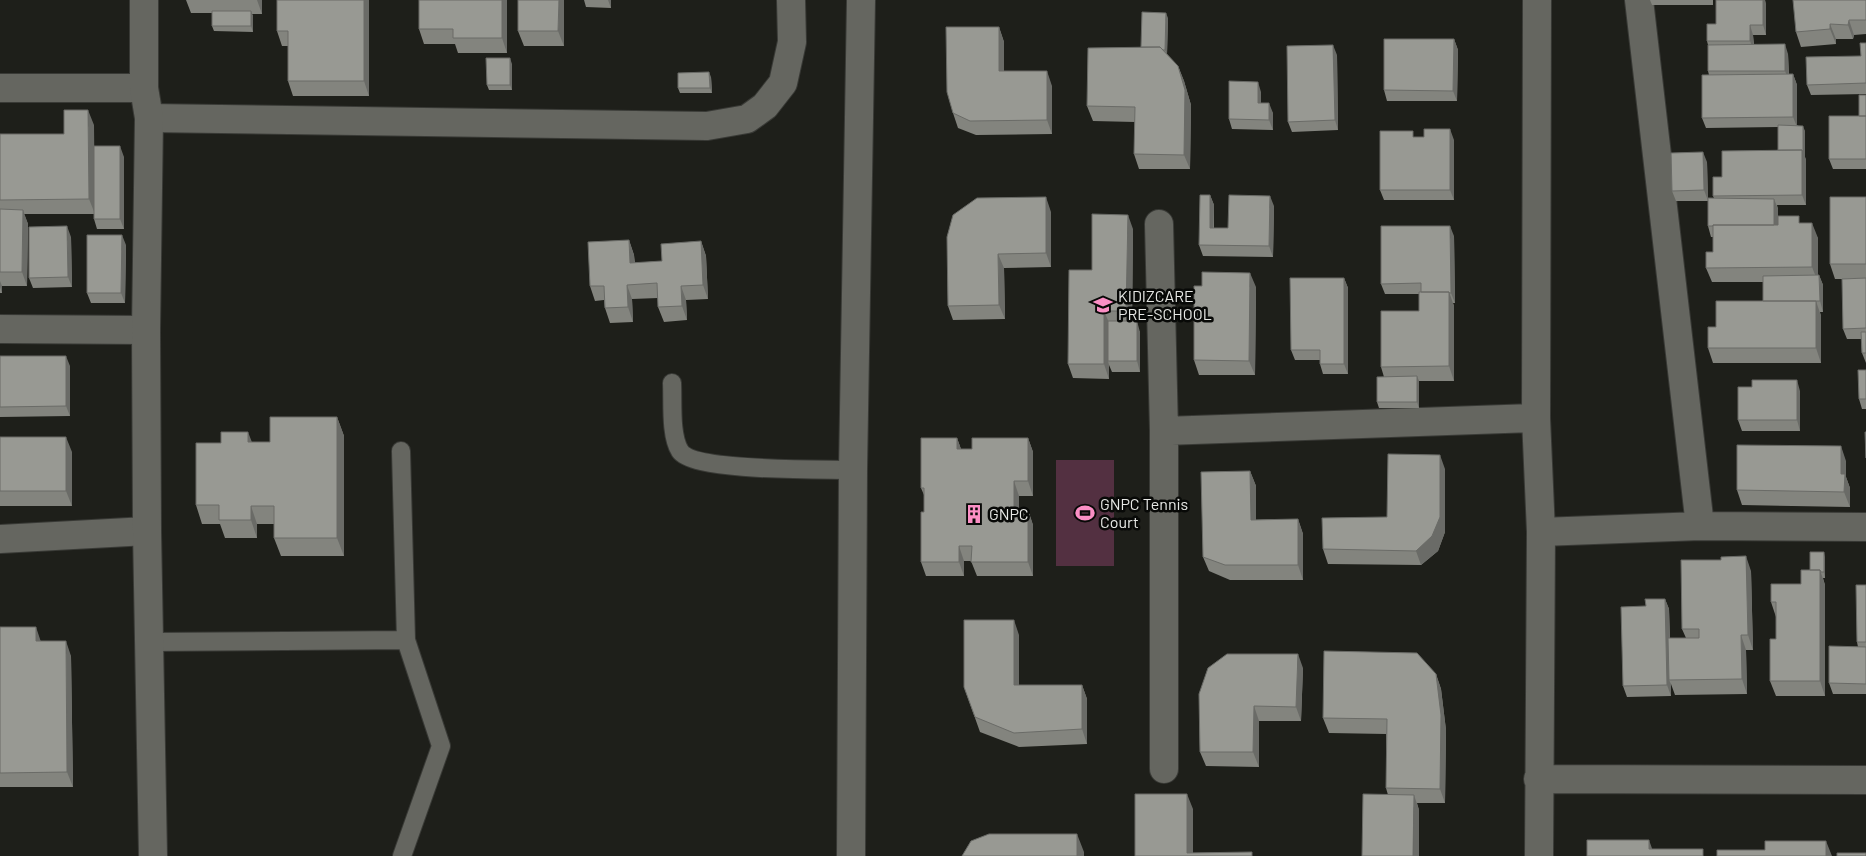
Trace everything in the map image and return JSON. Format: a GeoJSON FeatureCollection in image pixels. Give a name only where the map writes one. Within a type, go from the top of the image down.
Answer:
{"type":"FeatureCollection","features":[{"type":"Feature","properties":{"kind":"street"},"geometry":{"type":"LineString","coordinates":[[144,0],[144,88],[149,118],[146,330],[147,531],[153,856]]}},
{"type":"Feature","properties":{"kind":"street"},"geometry":{"type":"LineString","coordinates":[[149,118],[707,126],[747,119],[765,106],[783,83],[792,42],[791,0]]}},
{"type":"Feature","properties":{"kind":"street"},"geometry":{"type":"LineString","coordinates":[[851,856],[853,470],[861,0]]}},
{"type":"Feature","properties":{"kind":"street"},"geometry":{"type":"LineString","coordinates":[[1537,0],[1536,418],[1540,532],[1539,856]]}},
{"type":"Feature","properties":{"kind":"street"},"geometry":{"type":"LineString","coordinates":[[1639,0],[1700,526]]}},
{"type":"Feature","properties":{"kind":"street"},"geometry":{"type":"LineString","coordinates":[[0,88],[144,88]]}},
{"type":"Feature","properties":{"kind":"street"},"geometry":{"type":"LineString","coordinates":[[1159,224],[1164,431],[1164,769]]}},
{"type":"Feature","properties":{"kind":"street"},"geometry":{"type":"LineString","coordinates":[[0,329],[146,330]]}},
{"type":"Feature","properties":{"kind":"street"},"geometry":{"type":"LineString","coordinates":[[1164,431],[1536,418]]}},
{"type":"Feature","properties":{"kind":"street"},"geometry":{"type":"LineString","coordinates":[[1540,532],[1700,526],[1866,527]]}},
{"type":"Feature","properties":{"kind":"street"},"geometry":{"type":"LineString","coordinates":[[0,539],[147,531]]}},
{"type":"Feature","properties":{"kind":"street"},"geometry":{"type":"LineString","coordinates":[[1538,779],[1866,780]]}},
{"type":"Feature","properties":{"kind":"lane"},"geometry":{"type":"LineString","coordinates":[[672,383],[676,442],[682,453],[696,461],[738,467],[853,470]]}},
{"type":"Feature","properties":{"kind":"lane"},"geometry":{"type":"LineString","coordinates":[[401,451],[406,640],[441,746],[402,856]]}},
{"type":"Feature","properties":{"kind":"lane"},"geometry":{"type":"LineString","coordinates":[[149,642],[406,640]]}},
{"type":"Feature","properties":{"kind":"shaded area","name":"GNPC Tennis Court"},"geometry":{"type":"Polygon","coordinates":[[[1056,460],[1114,460],[1114,566],[1056,566],[1056,460]]]}},
{"type":"Feature","properties":{"kind":"building"},"geometry":{"type":"Polygon","coordinates":[[[277,0],[364,0],[364,81],[288,81],[288,31],[277,31],[277,0]]]}},
{"type":"Feature","properties":{"kind":"building"},"geometry":{"type":"Polygon","coordinates":[[[419,0],[502,0],[502,38],[453,38],[453,29],[419,29],[419,0]]]}},
{"type":"Feature","properties":{"kind":"building"},"geometry":{"type":"Polygon","coordinates":[[[518,0],[559,0],[558,31],[518,31],[518,0]]]}},
{"type":"Feature","properties":{"kind":"building"},"geometry":{"type":"Polygon","coordinates":[[[1716,0],[1763,0],[1763,25],[1750,25],[1750,41],[1707,41],[1707,24],[1716,24],[1716,0]]]}},
{"type":"Feature","properties":{"kind":"building"},"geometry":{"type":"Polygon","coordinates":[[[1793,0],[1866,0],[1866,20],[1849,20],[1848,25],[1830,24],[1830,29],[1796,32],[1793,0]]]}},
{"type":"Feature","properties":{"kind":"building"},"geometry":{"type":"Polygon","coordinates":[[[212,11],[251,11],[251,26],[212,26],[212,11]]]}},
{"type":"Feature","properties":{"kind":"building"},"geometry":{"type":"Polygon","coordinates":[[[1142,12],[1166,13],[1165,50],[1160,47],[1141,47],[1142,12]]]}},
{"type":"Feature","properties":{"kind":"building"},"geometry":{"type":"Polygon","coordinates":[[[946,27],[999,27],[999,71],[1047,71],[1047,120],[970,121],[953,113],[947,92],[946,27]]]}},
{"type":"Feature","properties":{"kind":"building"},"geometry":{"type":"Polygon","coordinates":[[[1384,39],[1454,39],[1453,91],[1384,90],[1384,39]]]}},
{"type":"Feature","properties":{"kind":"building"},"geometry":{"type":"Polygon","coordinates":[[[1860,43],[1866,43],[1866,83],[1807,85],[1806,57],[1861,56],[1860,43]]]}},
{"type":"Feature","properties":{"kind":"building"},"geometry":{"type":"Polygon","coordinates":[[[1785,44],[1785,71],[1708,71],[1708,45],[1785,44]]]}},
{"type":"Feature","properties":{"kind":"building"},"geometry":{"type":"Polygon","coordinates":[[[1333,45],[1335,120],[1288,122],[1287,46],[1333,45]]]}},
{"type":"Feature","properties":{"kind":"building"},"geometry":{"type":"Polygon","coordinates":[[[1160,47],[1178,66],[1185,90],[1184,155],[1134,154],[1135,107],[1087,106],[1088,48],[1160,47]]]}},
{"type":"Feature","properties":{"kind":"building"},"geometry":{"type":"Polygon","coordinates":[[[486,58],[510,58],[510,85],[487,85],[486,58]]]}},
{"type":"Feature","properties":{"kind":"building"},"geometry":{"type":"Polygon","coordinates":[[[709,72],[710,88],[678,88],[678,73],[709,72]]]}},
{"type":"Feature","properties":{"kind":"building"},"geometry":{"type":"Polygon","coordinates":[[[1793,74],[1793,117],[1702,118],[1702,75],[1793,74]]]}},
{"type":"Feature","properties":{"kind":"building"},"geometry":{"type":"Polygon","coordinates":[[[1229,81],[1258,82],[1258,103],[1269,103],[1269,120],[1229,119],[1229,81]]]}},
{"type":"Feature","properties":{"kind":"building"},"geometry":{"type":"Polygon","coordinates":[[[1859,95],[1866,95],[1866,116],[1859,116],[1859,95]]]}},
{"type":"Feature","properties":{"kind":"building"},"geometry":{"type":"Polygon","coordinates":[[[64,110],[88,110],[89,199],[0,200],[0,134],[64,134],[64,110]]]}},
{"type":"Feature","properties":{"kind":"building"},"geometry":{"type":"Polygon","coordinates":[[[1829,116],[1866,116],[1866,159],[1829,159],[1829,116]]]}},
{"type":"Feature","properties":{"kind":"building"},"geometry":{"type":"Polygon","coordinates":[[[1778,125],[1803,126],[1803,152],[1802,150],[1778,150],[1778,125]]]}},
{"type":"Feature","properties":{"kind":"building"},"geometry":{"type":"Polygon","coordinates":[[[1424,129],[1450,129],[1450,190],[1380,190],[1380,131],[1413,131],[1413,137],[1424,137],[1424,129]]]}},
{"type":"Feature","properties":{"kind":"building"},"geometry":{"type":"Polygon","coordinates":[[[94,146],[120,146],[120,219],[94,219],[94,146]]]}},
{"type":"Feature","properties":{"kind":"building"},"geometry":{"type":"Polygon","coordinates":[[[1802,150],[1802,195],[1713,196],[1713,177],[1722,177],[1722,151],[1802,150]]]}},
{"type":"Feature","properties":{"kind":"building"},"geometry":{"type":"Polygon","coordinates":[[[1703,152],[1704,190],[1672,191],[1671,153],[1703,152]]]}},
{"type":"Feature","properties":{"kind":"building"},"geometry":{"type":"Polygon","coordinates":[[[1200,195],[1210,195],[1210,228],[1228,228],[1229,195],[1270,196],[1269,246],[1199,245],[1200,195]]]}},
{"type":"Feature","properties":{"kind":"building"},"geometry":{"type":"Polygon","coordinates":[[[1046,197],[1046,253],[998,254],[999,305],[948,306],[947,237],[953,215],[977,198],[1046,197]]]}},
{"type":"Feature","properties":{"kind":"building"},"geometry":{"type":"Polygon","coordinates":[[[1830,197],[1866,197],[1866,264],[1830,264],[1830,197]]]}},
{"type":"Feature","properties":{"kind":"building"},"geometry":{"type":"Polygon","coordinates":[[[1708,198],[1774,199],[1774,225],[1708,226],[1708,198]]]}},
{"type":"Feature","properties":{"kind":"building"},"geometry":{"type":"Polygon","coordinates":[[[0,209],[23,210],[22,272],[0,272],[0,209]]]}},
{"type":"Feature","properties":{"kind":"building","name":"KIDIZCARE PRE-SCHOOL"},"geometry":{"type":"Polygon","coordinates":[[[1092,214],[1128,215],[1126,311],[1104,311],[1104,364],[1068,364],[1069,270],[1092,270],[1092,214]]]}},
{"type":"Feature","properties":{"kind":"building"},"geometry":{"type":"Polygon","coordinates":[[[1778,216],[1799,216],[1799,223],[1812,223],[1812,267],[1706,268],[1706,252],[1713,252],[1713,225],[1778,225],[1778,216]]]}},
{"type":"Feature","properties":{"kind":"building"},"geometry":{"type":"Polygon","coordinates":[[[67,226],[68,277],[29,278],[29,227],[67,226]]]}},
{"type":"Feature","properties":{"kind":"building"},"geometry":{"type":"Polygon","coordinates":[[[1381,226],[1450,226],[1451,293],[1421,292],[1421,283],[1381,284],[1381,226]]]}},
{"type":"Feature","properties":{"kind":"building"},"geometry":{"type":"Polygon","coordinates":[[[87,235],[122,235],[121,293],[87,293],[87,235]]]}},
{"type":"Feature","properties":{"kind":"building"},"geometry":{"type":"Polygon","coordinates":[[[629,240],[630,263],[662,261],[661,244],[701,241],[703,285],[681,286],[682,306],[658,307],[657,283],[627,285],[628,307],[605,308],[604,286],[590,286],[588,242],[629,240]]]}},
{"type":"Feature","properties":{"kind":"building"},"geometry":{"type":"Polygon","coordinates":[[[1202,272],[1250,273],[1249,361],[1194,360],[1194,286],[1202,286],[1202,272]]]}},
{"type":"Feature","properties":{"kind":"building"},"geometry":{"type":"Polygon","coordinates":[[[1819,275],[1820,301],[1763,301],[1763,276],[1819,275]]]}},
{"type":"Feature","properties":{"kind":"building"},"geometry":{"type":"Polygon","coordinates":[[[1290,278],[1344,278],[1344,364],[1320,364],[1320,350],[1291,350],[1290,278]]]}},
{"type":"Feature","properties":{"kind":"building"},"geometry":{"type":"Polygon","coordinates":[[[1866,278],[1866,328],[1843,329],[1842,279],[1866,278]]]}},
{"type":"Feature","properties":{"kind":"building"},"geometry":{"type":"Polygon","coordinates":[[[1419,292],[1449,292],[1449,366],[1381,367],[1381,311],[1419,311],[1419,292]]]}},
{"type":"Feature","properties":{"kind":"building"},"geometry":{"type":"Polygon","coordinates":[[[1716,301],[1816,301],[1816,348],[1708,348],[1708,327],[1716,327],[1716,301]]]}},
{"type":"Feature","properties":{"kind":"building"},"geometry":{"type":"Polygon","coordinates":[[[1108,321],[1137,321],[1137,361],[1108,361],[1108,321]]]}},
{"type":"Feature","properties":{"kind":"building"},"geometry":{"type":"Polygon","coordinates":[[[1861,332],[1866,332],[1866,353],[1862,353],[1861,332]]]}},
{"type":"Feature","properties":{"kind":"building"},"geometry":{"type":"Polygon","coordinates":[[[0,356],[66,356],[66,406],[0,407],[0,356]]]}},
{"type":"Feature","properties":{"kind":"building"},"geometry":{"type":"Polygon","coordinates":[[[1858,370],[1866,370],[1866,399],[1859,399],[1858,370]]]}},
{"type":"Feature","properties":{"kind":"building"},"geometry":{"type":"Polygon","coordinates":[[[1417,376],[1417,402],[1377,402],[1377,377],[1417,376]]]}},
{"type":"Feature","properties":{"kind":"building"},"geometry":{"type":"Polygon","coordinates":[[[1752,380],[1797,380],[1797,420],[1738,420],[1738,387],[1752,387],[1752,380]]]}},
{"type":"Feature","properties":{"kind":"building"},"geometry":{"type":"Polygon","coordinates":[[[270,417],[337,417],[337,538],[274,538],[274,506],[251,506],[251,520],[219,520],[219,505],[196,505],[196,443],[221,443],[221,432],[248,432],[248,442],[270,442],[270,417]]]}},
{"type":"Feature","properties":{"kind":"building"},"geometry":{"type":"Polygon","coordinates":[[[0,437],[66,437],[66,491],[0,491],[0,437]]]}},
{"type":"Feature","properties":{"kind":"building","name":"GNPC"},"geometry":{"type":"Polygon","coordinates":[[[921,438],[957,438],[957,449],[972,449],[972,438],[1028,438],[1028,481],[1014,481],[1014,510],[1028,510],[1028,562],[971,562],[972,546],[959,546],[959,562],[921,562],[921,512],[924,512],[924,488],[921,488],[921,438]]]}},
{"type":"Feature","properties":{"kind":"building"},"geometry":{"type":"Polygon","coordinates":[[[1737,445],[1841,446],[1841,474],[1845,474],[1844,492],[1737,490],[1737,445]]]}},
{"type":"Feature","properties":{"kind":"building"},"geometry":{"type":"Polygon","coordinates":[[[1388,454],[1440,455],[1440,517],[1432,536],[1416,551],[1323,549],[1322,518],[1387,517],[1388,454]]]}},
{"type":"Feature","properties":{"kind":"building"},"geometry":{"type":"Polygon","coordinates":[[[1250,471],[1251,520],[1298,519],[1298,565],[1225,565],[1203,557],[1201,472],[1250,471]]]}},
{"type":"Feature","properties":{"kind":"building"},"geometry":{"type":"Polygon","coordinates":[[[1810,552],[1824,552],[1824,572],[1810,570],[1810,552]]]}},
{"type":"Feature","properties":{"kind":"building"},"geometry":{"type":"Polygon","coordinates":[[[1746,556],[1748,635],[1741,635],[1742,679],[1669,680],[1668,638],[1699,638],[1699,629],[1682,629],[1681,560],[1721,560],[1721,557],[1746,556]]]}},
{"type":"Feature","properties":{"kind":"building"},"geometry":{"type":"Polygon","coordinates":[[[1801,570],[1820,570],[1820,681],[1770,681],[1770,639],[1776,639],[1776,602],[1771,602],[1771,584],[1801,584],[1801,570]]]}},
{"type":"Feature","properties":{"kind":"building"},"geometry":{"type":"Polygon","coordinates":[[[1856,585],[1866,585],[1866,642],[1857,642],[1856,585]]]}},
{"type":"Feature","properties":{"kind":"building"},"geometry":{"type":"Polygon","coordinates":[[[1645,599],[1665,599],[1667,685],[1623,686],[1621,607],[1646,606],[1645,599]]]}},
{"type":"Feature","properties":{"kind":"building"},"geometry":{"type":"Polygon","coordinates":[[[964,620],[1014,620],[1014,685],[1082,685],[1082,729],[1014,733],[975,717],[964,687],[964,620]]]}},
{"type":"Feature","properties":{"kind":"building"},"geometry":{"type":"Polygon","coordinates":[[[0,627],[36,627],[36,641],[66,641],[67,772],[0,773],[0,627]]]}},
{"type":"Feature","properties":{"kind":"building"},"geometry":{"type":"Polygon","coordinates":[[[1829,646],[1866,647],[1866,684],[1829,683],[1829,646]]]}},
{"type":"Feature","properties":{"kind":"building"},"geometry":{"type":"Polygon","coordinates":[[[1324,651],[1417,653],[1436,674],[1441,715],[1440,789],[1386,788],[1387,719],[1323,718],[1324,651]]]}},
{"type":"Feature","properties":{"kind":"building"},"geometry":{"type":"Polygon","coordinates":[[[1227,654],[1298,654],[1296,707],[1254,706],[1253,752],[1200,752],[1199,694],[1208,668],[1227,654]]]}},
{"type":"Feature","properties":{"kind":"building"},"geometry":{"type":"Polygon","coordinates":[[[1135,794],[1187,794],[1187,853],[1252,852],[1252,856],[1135,856],[1135,794]]]}},
{"type":"Feature","properties":{"kind":"building"},"geometry":{"type":"Polygon","coordinates":[[[1363,794],[1414,795],[1413,856],[1362,856],[1363,794]]]}},
{"type":"Feature","properties":{"kind":"building"},"geometry":{"type":"Polygon","coordinates":[[[989,834],[1077,834],[1077,856],[962,856],[971,841],[989,834]]]}},
{"type":"Feature","properties":{"kind":"building"},"geometry":{"type":"Polygon","coordinates":[[[1587,840],[1649,840],[1649,849],[1703,849],[1703,856],[1587,856],[1587,840]]]}},
{"type":"Feature","properties":{"kind":"building"},"geometry":{"type":"Polygon","coordinates":[[[1765,841],[1826,841],[1826,856],[1717,856],[1717,850],[1765,850],[1765,841]]]}},
{"type":"Feature","properties":{"kind":"building"},"geometry":{"type":"Polygon","coordinates":[[[1837,853],[1866,853],[1866,856],[1837,856],[1837,853]]]}},
{"type":"Feature","properties":{"kind":"place","name":"KIDIZCARE PRE-SCHOOL"},"geometry":{"type":"Point","coordinates":[1103,305]}},
{"type":"Feature","properties":{"kind":"place","name":"GNPC Tennis Court"},"geometry":{"type":"Point","coordinates":[1085,513]}},
{"type":"Feature","properties":{"kind":"place","name":"GNPC"},"geometry":{"type":"Point","coordinates":[974,514]}}]}
